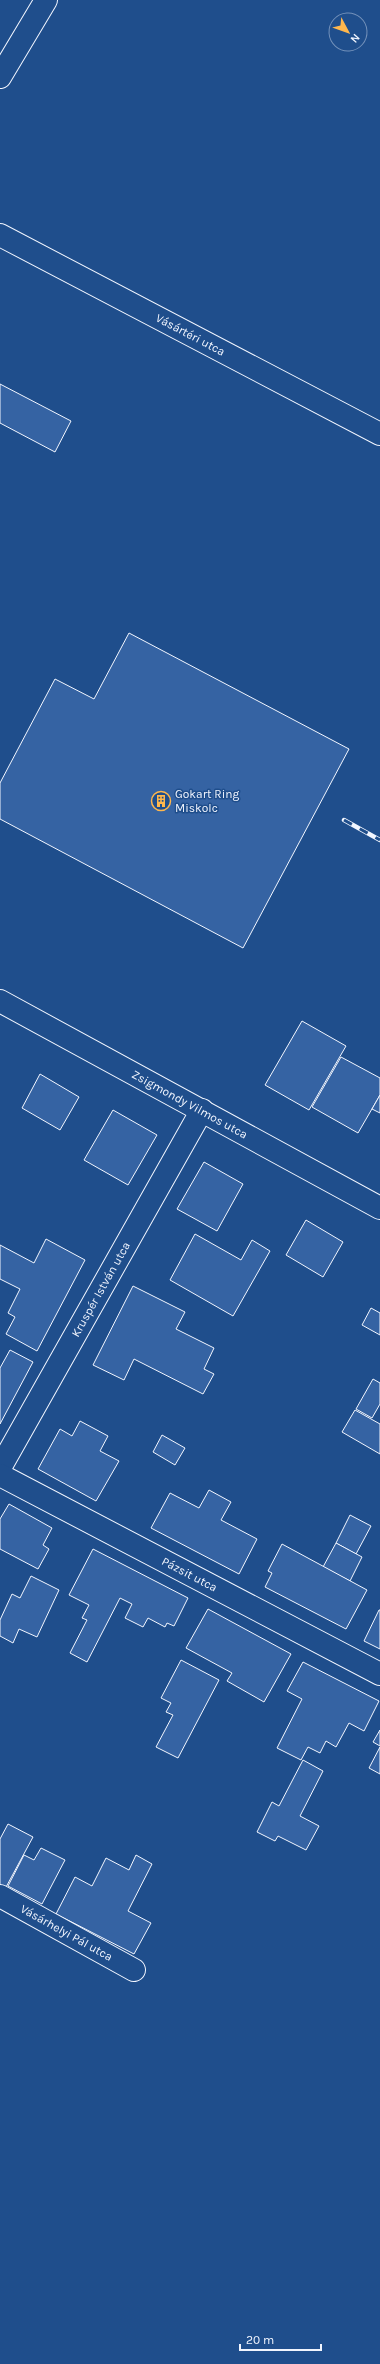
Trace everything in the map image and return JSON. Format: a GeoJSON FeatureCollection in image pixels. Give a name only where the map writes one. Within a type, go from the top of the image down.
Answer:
{"type":"FeatureCollection","features":[{"type":"Feature","properties":{"kind":"street"},"geometry":{"type":"LineString","coordinates":[[0,77],[46,0]]}},
{"type":"Feature","properties":{"kind":"street","name":"Vásártéri utca"},"geometry":{"type":"LineString","coordinates":[[0,235],[380,434]]}},
{"type":"Feature","properties":{"kind":"street","name":"Zsigmondy Vilmos utca"},"geometry":{"type":"LineString","coordinates":[[0,1001],[380,1208]]}},
{"type":"Feature","properties":{"kind":"street","name":"Kruspér István utca"},"geometry":{"type":"LineString","coordinates":[[0,1468],[202,1110]]}},
{"type":"Feature","properties":{"kind":"street","name":"Pázsit utca"},"geometry":{"type":"LineString","coordinates":[[0,1475],[380,1674]]}},
{"type":"Feature","properties":{"kind":"street","name":"Vásárhelyi Pál utca"},"geometry":{"type":"LineString","coordinates":[[0,1896],[134,1970]]}},
{"type":"Feature","properties":{"kind":"building"},"geometry":{"type":"Polygon","coordinates":[[[0,384],[71,421],[55,452],[0,423],[0,384]]]}},
{"type":"Feature","properties":{"kind":"building","name":"Gokart Ring Miskolc"},"geometry":{"type":"Polygon","coordinates":[[[129,633],[349,749],[243,948],[0,819],[0,783],[55,679],[94,699],[129,633]]]}},
{"type":"Feature","properties":{"kind":"building"},"geometry":{"type":"Polygon","coordinates":[[[302,1021],[346,1046],[309,1110],[265,1085],[302,1021]]]}},
{"type":"Feature","properties":{"kind":"building"},"geometry":{"type":"Polygon","coordinates":[[[341,1057],[380,1078],[380,1095],[358,1133],[312,1107],[341,1057]]]}},
{"type":"Feature","properties":{"kind":"building"},"geometry":{"type":"Polygon","coordinates":[[[40,1074],[79,1097],[60,1130],[22,1108],[40,1074]]]}},
{"type":"Feature","properties":{"kind":"building"},"geometry":{"type":"Polygon","coordinates":[[[380,1095],[380,1113],[372,1109],[380,1095]]]}},
{"type":"Feature","properties":{"kind":"building"},"geometry":{"type":"Polygon","coordinates":[[[113,1110],[157,1135],[128,1185],[84,1160],[113,1110]]]}},
{"type":"Feature","properties":{"kind":"building"},"geometry":{"type":"Polygon","coordinates":[[[204,1162],[243,1184],[217,1231],[177,1209],[204,1162]]]}},
{"type":"Feature","properties":{"kind":"building"},"geometry":{"type":"Polygon","coordinates":[[[306,1220],[343,1242],[323,1277],[286,1255],[306,1220]]]}},
{"type":"Feature","properties":{"kind":"building"},"geometry":{"type":"Polygon","coordinates":[[[195,1234],[241,1260],[252,1240],[270,1251],[233,1316],[170,1280],[195,1234]]]}},
{"type":"Feature","properties":{"kind":"building"},"geometry":{"type":"Polygon","coordinates":[[[46,1239],[85,1260],[37,1351],[6,1334],[15,1317],[8,1313],[20,1289],[0,1279],[0,1245],[34,1263],[46,1239]]]}},
{"type":"Feature","properties":{"kind":"building"},"geometry":{"type":"Polygon","coordinates":[[[133,1286],[185,1312],[176,1329],[214,1348],[204,1369],[214,1374],[203,1394],[134,1359],[124,1380],[93,1365],[133,1286]]]}},
{"type":"Feature","properties":{"kind":"building"},"geometry":{"type":"Polygon","coordinates":[[[371,1308],[380,1313],[380,1335],[362,1325],[371,1308]]]}},
{"type":"Feature","properties":{"kind":"building"},"geometry":{"type":"Polygon","coordinates":[[[10,1350],[33,1362],[0,1424],[0,1368],[10,1350]]]}},
{"type":"Feature","properties":{"kind":"building"},"geometry":{"type":"Polygon","coordinates":[[[373,1379],[380,1383],[380,1404],[372,1418],[356,1409],[373,1379]]]}},
{"type":"Feature","properties":{"kind":"building"},"geometry":{"type":"Polygon","coordinates":[[[355,1410],[380,1424],[380,1454],[342,1432],[355,1410]]]}},
{"type":"Feature","properties":{"kind":"building"},"geometry":{"type":"Polygon","coordinates":[[[80,1421],[108,1436],[100,1451],[119,1461],[96,1501],[38,1469],[60,1429],[72,1436],[80,1421]]]}},
{"type":"Feature","properties":{"kind":"building"},"geometry":{"type":"Polygon","coordinates":[[[162,1435],[185,1448],[175,1465],[153,1452],[162,1435]]]}},
{"type":"Feature","properties":{"kind":"building"},"geometry":{"type":"Polygon","coordinates":[[[209,1490],[231,1502],[221,1520],[257,1539],[239,1574],[151,1528],[170,1493],[199,1508],[209,1490]]]}},
{"type":"Feature","properties":{"kind":"building"},"geometry":{"type":"Polygon","coordinates":[[[9,1504],[52,1528],[43,1545],[49,1549],[38,1569],[0,1549],[0,1519],[9,1504]]]}},
{"type":"Feature","properties":{"kind":"building"},"geometry":{"type":"Polygon","coordinates":[[[350,1515],[371,1526],[356,1554],[336,1543],[350,1515]]]}},
{"type":"Feature","properties":{"kind":"building"},"geometry":{"type":"Polygon","coordinates":[[[336,1543],[362,1557],[350,1581],[323,1567],[336,1543]]]}},
{"type":"Feature","properties":{"kind":"building"},"geometry":{"type":"Polygon","coordinates":[[[282,1544],[367,1590],[346,1629],[265,1587],[272,1573],[268,1571],[282,1544]]]}},
{"type":"Feature","properties":{"kind":"building"},"geometry":{"type":"Polygon","coordinates":[[[93,1549],[188,1598],[174,1626],[167,1623],[165,1627],[148,1618],[143,1627],[125,1618],[132,1604],[120,1598],[87,1662],[70,1653],[87,1620],[82,1618],[89,1605],[69,1595],[93,1549]]]}},
{"type":"Feature","properties":{"kind":"building"},"geometry":{"type":"Polygon","coordinates":[[[31,1576],[59,1590],[37,1637],[19,1629],[13,1643],[0,1636],[0,1620],[12,1594],[20,1598],[31,1576]]]}},
{"type":"Feature","properties":{"kind":"building"},"geometry":{"type":"Polygon","coordinates":[[[208,1609],[291,1654],[264,1702],[227,1681],[232,1673],[186,1648],[208,1609]]]}},
{"type":"Feature","properties":{"kind":"building"},"geometry":{"type":"Polygon","coordinates":[[[380,1610],[380,1649],[364,1641],[380,1610]]]}},
{"type":"Feature","properties":{"kind":"building"},"geometry":{"type":"Polygon","coordinates":[[[181,1660],[219,1680],[178,1758],[156,1747],[173,1715],[166,1712],[171,1703],[161,1698],[181,1660]]]}},
{"type":"Feature","properties":{"kind":"building"},"geometry":{"type":"Polygon","coordinates":[[[303,1662],[379,1701],[364,1731],[349,1723],[336,1747],[326,1741],[320,1753],[308,1747],[301,1760],[277,1748],[302,1699],[287,1691],[303,1662]]]}},
{"type":"Feature","properties":{"kind":"building"},"geometry":{"type":"Polygon","coordinates":[[[380,1730],[380,1746],[373,1742],[380,1730]]]}},
{"type":"Feature","properties":{"kind":"building"},"geometry":{"type":"Polygon","coordinates":[[[380,1747],[380,1774],[369,1768],[380,1747]]]}},
{"type":"Feature","properties":{"kind":"building"},"geometry":{"type":"Polygon","coordinates":[[[303,1760],[323,1771],[300,1816],[319,1826],[306,1850],[278,1836],[275,1841],[257,1832],[272,1802],[279,1806],[303,1760]]]}},
{"type":"Feature","properties":{"kind":"building"},"geometry":{"type":"Polygon","coordinates":[[[8,1824],[33,1837],[5,1889],[0,1886],[0,1839],[8,1824]]]}},
{"type":"Feature","properties":{"kind":"building"},"geometry":{"type":"Polygon","coordinates":[[[41,1848],[65,1860],[42,1904],[8,1886],[24,1855],[34,1860],[41,1848]]]}},
{"type":"Feature","properties":{"kind":"building"},"geometry":{"type":"Polygon","coordinates":[[[136,1855],[152,1864],[128,1911],[151,1923],[134,1954],[56,1914],[75,1877],[92,1886],[106,1858],[129,1870],[136,1855]]]}},
{"type":"Feature","properties":{"kind":"railway"},"geometry":{"type":"LineString","coordinates":[[344,820],[380,840]]}},
{"type":"Feature","properties":{"kind":"place","name":"Gokart Ring Miskolc"},"geometry":{"type":"Point","coordinates":[161,801]}}]}
